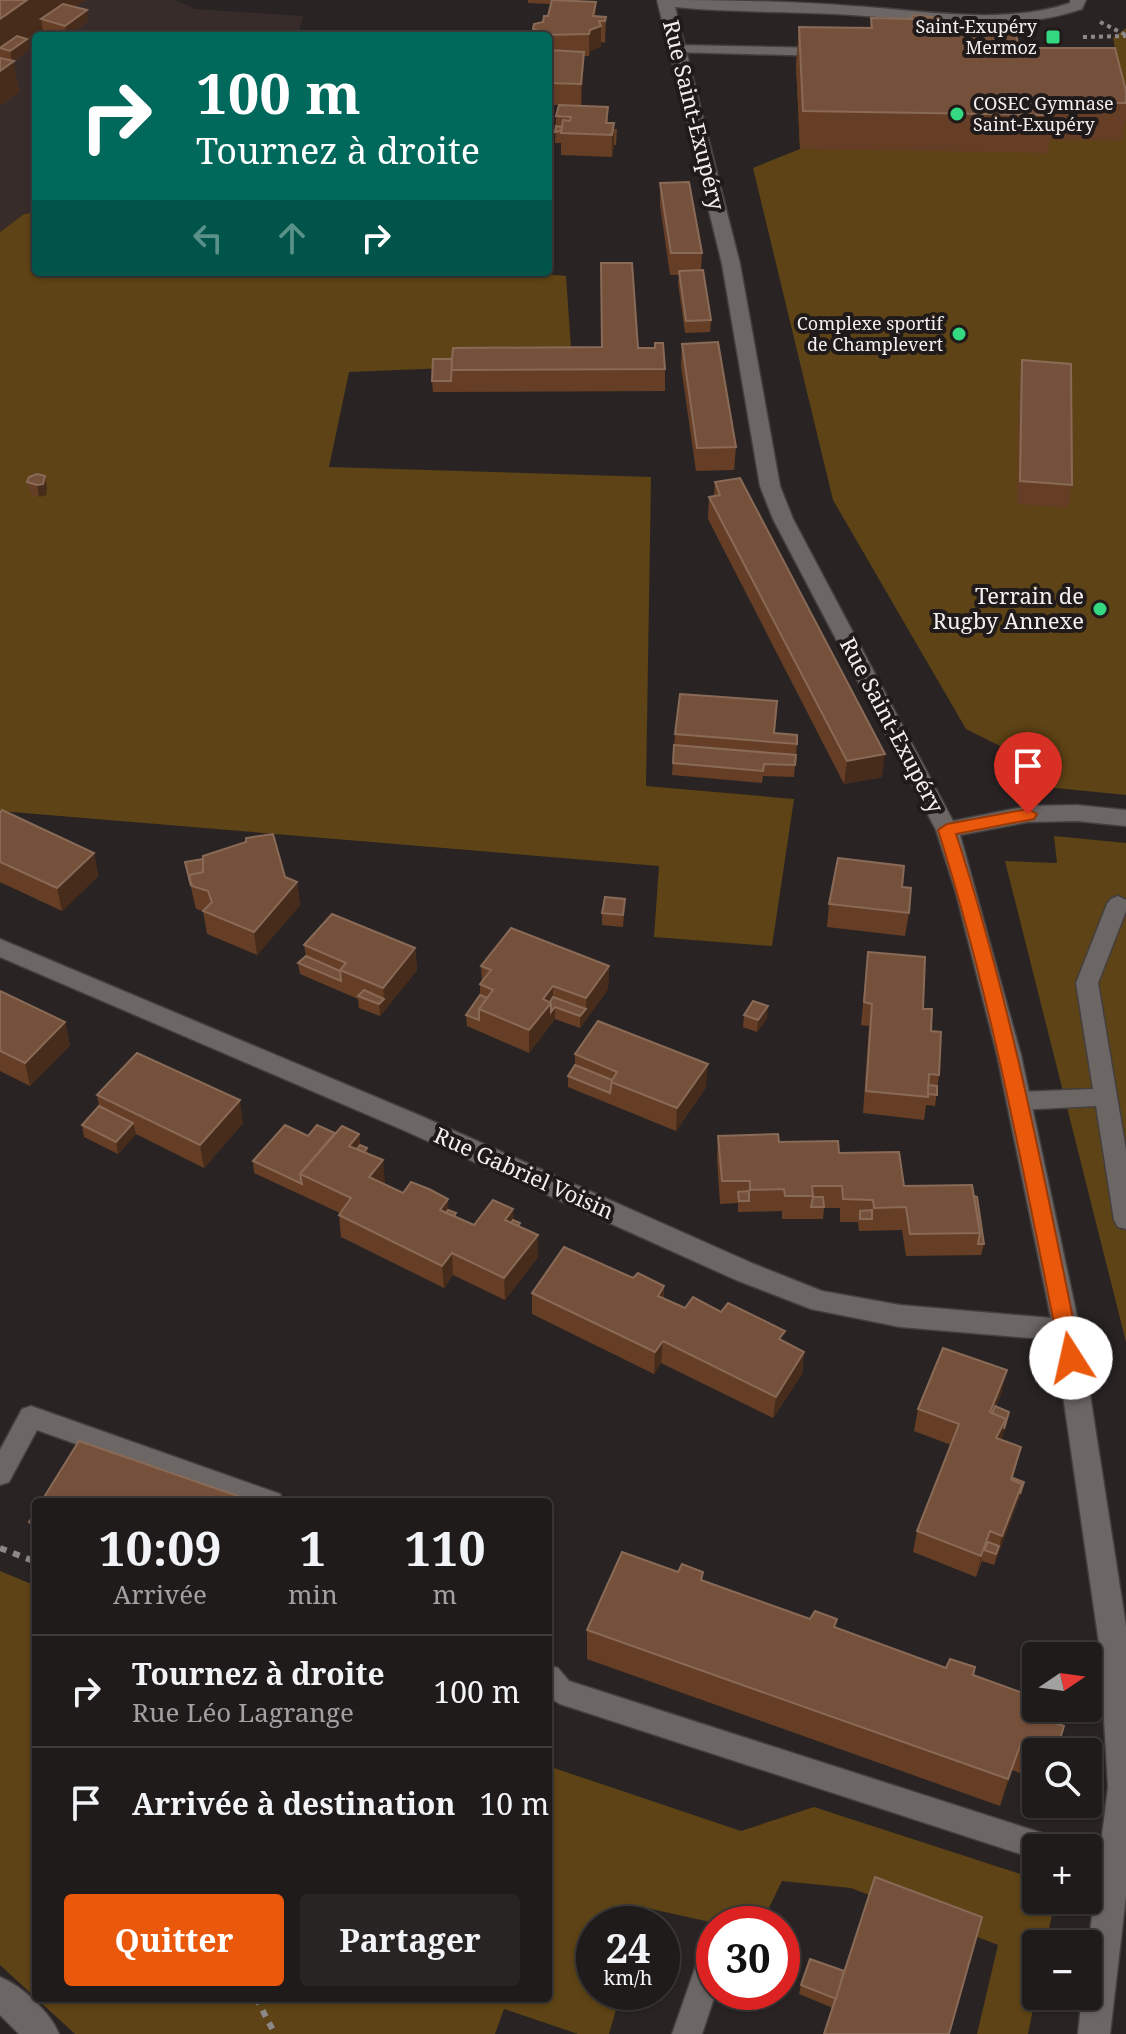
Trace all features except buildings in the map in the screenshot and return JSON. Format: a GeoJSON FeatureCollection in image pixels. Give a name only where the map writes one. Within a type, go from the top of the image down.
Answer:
{"type":"FeatureCollection","features":[{"type":"Feature","properties":{"kind":"street"},"geometry":{"type":"LineString","coordinates":[[849,10],[921,0]]}},
{"type":"Feature","properties":{"kind":"street"},"geometry":{"type":"LineString","coordinates":[[665,1],[715,7],[849,10],[974,20],[1050,15],[1069,11],[1077,6],[1078,0]]}},
{"type":"Feature","properties":{"kind":"street","name":"Rue Saint-Exupéry"},"geometry":{"type":"LineString","coordinates":[[665,1],[731,264],[770,486],[783,519],[947,830],[967,893],[1019,1101],[1116,1586],[1115,1650],[1123,1787],[1102,1862]]}},
{"type":"Feature","properties":{"kind":"street"},"geometry":{"type":"LineString","coordinates":[[974,20],[986,10],[982,3]]}},
{"type":"Feature","properties":{"kind":"street"},"geometry":{"type":"LineString","coordinates":[[947,830],[1028,814],[1077,813],[1126,818]]}},
{"type":"Feature","properties":{"kind":"street","name":"Rue Gabriel Voisin"},"geometry":{"type":"LineString","coordinates":[[0,947],[412,1123],[745,1272],[820,1301],[900,1316],[1067,1330]]}},
{"type":"Feature","properties":{"kind":"street","name":"Rue Saint-Exupéry"},"geometry":{"type":"LineString","coordinates":[[1094,2034],[1099,1914]]}},
{"type":"Feature","properties":{"kind":"street"},"geometry":{"type":"LineString","coordinates":[[0,1993],[43,2034]]}},
{"type":"Feature","properties":{"kind":"lane"},"geometry":{"type":"LineString","coordinates":[[677,49],[840,52]]}},
{"type":"Feature","properties":{"kind":"lane"},"geometry":{"type":"LineString","coordinates":[[1118,904],[1087,983],[1126,1220]]}},
{"type":"Feature","properties":{"kind":"lane"},"geometry":{"type":"LineString","coordinates":[[1019,1101],[1105,1097]]}},
{"type":"Feature","properties":{"kind":"lane"},"geometry":{"type":"LineString","coordinates":[[0,1474],[31,1417],[260,1498]]}},
{"type":"Feature","properties":{"kind":"lane"},"geometry":{"type":"LineString","coordinates":[[552,1682],[560,1691],[1022,1841]]}},
{"type":"Feature","properties":{"kind":"lane"},"geometry":{"type":"LineString","coordinates":[[687,2034],[696,2007]]}},
{"type":"Feature","properties":{"kind":"path"},"geometry":{"type":"LineString","coordinates":[[0,1548],[32,1560]]}},
{"type":"Feature","properties":{"kind":"path"},"geometry":{"type":"LineString","coordinates":[[258,2002],[275,2034]]}},
{"type":"Feature","properties":{"kind":"shaded area"},"geometry":{"type":"Polygon","coordinates":[[[0,0],[175,0],[195,9],[303,16],[299,32],[32,32],[32,213],[24,214],[0,232],[0,0]]]}},
{"type":"Feature","properties":{"kind":"shaded area","name":"Complexe sportif de Champlevert"},"geometry":{"type":"Polygon","coordinates":[[[1126,28],[1126,795],[1025,785],[1024,758],[966,729],[833,500],[753,168],[800,149],[796,64],[1122,85],[1113,38],[1126,28]]]}},
{"type":"Feature","properties":{"kind":"shaded area"},"geometry":{"type":"Polygon","coordinates":[[[32,213],[32,276],[566,276],[572,363],[349,372],[329,467],[651,477],[646,786],[794,799],[772,946],[654,937],[659,866],[0,811],[0,232],[24,214],[32,213]]]}},
{"type":"Feature","properties":{"kind":"shaded area"},"geometry":{"type":"Polygon","coordinates":[[[1054,836],[1126,843],[1126,1342],[1005,861],[1057,863],[1054,836]]]}},
{"type":"Feature","properties":{"kind":"shaded area"},"geometry":{"type":"Polygon","coordinates":[[[0,1571],[32,1584],[32,1994],[0,1965],[0,1571]]]}},
{"type":"Feature","properties":{"kind":"shaded area"},"geometry":{"type":"Polygon","coordinates":[[[552,1767],[741,1831],[814,1807],[1022,1874],[1022,1914],[1052,1914],[1049,1930],[1022,1930],[1022,2010],[1033,2010],[1028,2034],[977,2034],[998,1945],[851,1888],[782,1881],[770,1906],[696,1906],[696,1919],[680,1915],[680,1906],[576,1906],[576,2010],[616,2010],[609,2034],[578,2034],[504,2009],[495,2034],[75,2034],[40,2002],[552,2002],[552,1767]]]}},
{"type":"Feature","properties":{"kind":"place","name":"Saint-Exupéry Mermoz"},"geometry":{"type":"Point","coordinates":[1053,37]}},
{"type":"Feature","properties":{"kind":"place","name":"COSEC Gymnase Saint-Exupéry"},"geometry":{"type":"Point","coordinates":[957,114]}},
{"type":"Feature","properties":{"kind":"place","name":"Complexe sportif de Champlevert"},"geometry":{"type":"Point","coordinates":[959,334]}},
{"type":"Feature","properties":{"kind":"place","name":"Terrain de Rugby Annexe"},"geometry":{"type":"Point","coordinates":[1100,609]}},
{"type":"Feature","properties":{"kind":"route"},"geometry":{"type":"LineString","coordinates":[[1028,814],[947,830],[967,893],[1009,1055],[1071,1358]]}}]}
